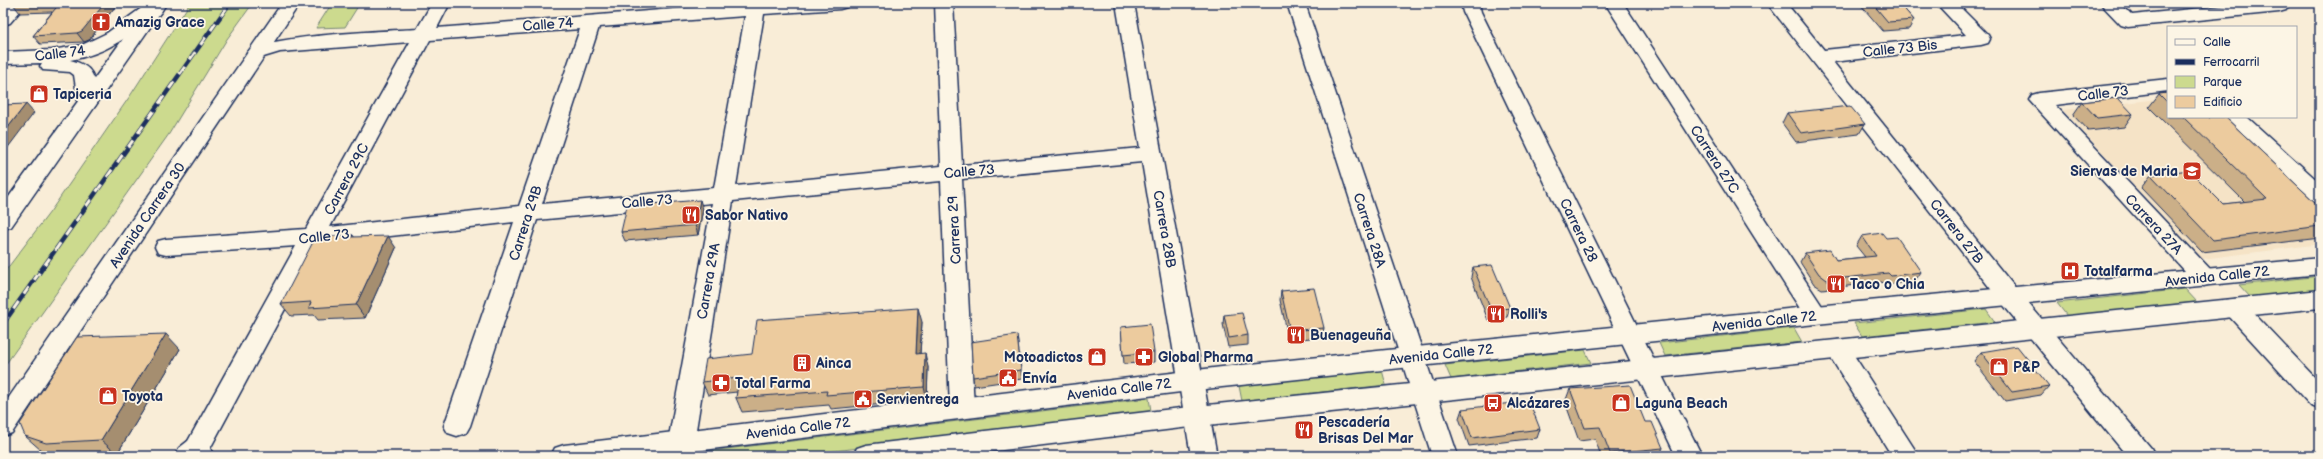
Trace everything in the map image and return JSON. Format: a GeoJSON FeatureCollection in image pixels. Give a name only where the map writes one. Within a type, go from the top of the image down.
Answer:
{"type":"FeatureCollection","features":[{"type":"Feature","properties":{"kind":"main road"},"geometry":{"type":"LineString","coordinates":[[3,19],[18,3]]}},
{"type":"Feature","properties":{"kind":"main road","name":"Avenida Carrera 30"},"geometry":{"type":"LineString","coordinates":[[3,426],[290,3]]}},
{"type":"Feature","properties":{"kind":"main road","name":"Carrera 29C"},"geometry":{"type":"LineString","coordinates":[[195,454],[426,34],[441,3]]}},
{"type":"Feature","properties":{"kind":"main road","name":"Calle 74"},"geometry":{"type":"LineString","coordinates":[[257,53],[278,46],[756,6],[840,3]]}},
{"type":"Feature","properties":{"kind":"main road","name":"Carrera 29"},"geometry":{"type":"LineString","coordinates":[[944,3],[962,408]]}},
{"type":"Feature","properties":{"kind":"main road","name":"Carrera 28B"},"geometry":{"type":"LineString","coordinates":[[1125,3],[1204,456]]}},
{"type":"Feature","properties":{"kind":"main road","name":"Carrera 28A"},"geometry":{"type":"LineString","coordinates":[[1296,3],[1445,456]]}},
{"type":"Feature","properties":{"kind":"main road","name":"Carrera 28"},"geometry":{"type":"LineString","coordinates":[[1470,3],[1475,17],[1689,456]]}},
{"type":"Feature","properties":{"kind":"main road","name":"Carrera 27C"},"geometry":{"type":"LineString","coordinates":[[1614,3],[1816,315]]}},
{"type":"Feature","properties":{"kind":"main road","name":"Carrera 27B"},"geometry":{"type":"LineString","coordinates":[[1776,3],[2009,296],[2142,456]]}},
{"type":"Feature","properties":{"kind":"main road","name":"Calle 73 Bis"},"geometry":{"type":"LineString","coordinates":[[1819,57],[1981,39],[1946,3]]}},
{"type":"Feature","properties":{"kind":"main road"},"geometry":{"type":"LineString","coordinates":[[2109,3],[2128,21],[2277,4]]}},
{"type":"Feature","properties":{"kind":"main road"},"geometry":{"type":"LineString","coordinates":[[3,221],[156,6]]}},
{"type":"Feature","properties":{"kind":"main road","name":"Calle 74"},"geometry":{"type":"LineString","coordinates":[[3,58],[75,53],[91,49],[106,42],[156,6]]}},
{"type":"Feature","properties":{"kind":"main road","name":"Carrera 29A"},"geometry":{"type":"LineString","coordinates":[[681,442],[756,6]]}},
{"type":"Feature","properties":{"kind":"main road","name":"Carrera 29B"},"geometry":{"type":"LineString","coordinates":[[457,426],[592,20]]}},
{"type":"Feature","properties":{"kind":"main road","name":"Calle 74"},"geometry":{"type":"LineString","coordinates":[[3,68],[74,65],[85,75],[88,101]]}},
{"type":"Feature","properties":{"kind":"main road","name":"Calle 73"},"geometry":{"type":"LineString","coordinates":[[2038,100],[2167,85]]}},
{"type":"Feature","properties":{"kind":"main road","name":"Carrera 27A"},"geometry":{"type":"LineString","coordinates":[[2038,100],[2204,277]]}},
{"type":"Feature","properties":{"kind":"main road"},"geometry":{"type":"LineString","coordinates":[[2235,118],[2320,195]]}},
{"type":"Feature","properties":{"kind":"main road","name":"Calle 73"},"geometry":{"type":"LineString","coordinates":[[166,247],[314,238],[528,213],[1151,154]]}},
{"type":"Feature","properties":{"kind":"main road","name":"Avenida Calle 72"},"geometry":{"type":"LineString","coordinates":[[564,456],[1191,381],[1816,315],[2320,266]]}},
{"type":"Feature","properties":{"kind":"main road"},"geometry":{"type":"LineString","coordinates":[[866,456],[956,450],[1198,416],[2320,299]]}},
{"type":"Feature","properties":{"kind":"main road"},"geometry":{"type":"LineString","coordinates":[[2235,308],[2320,399]]}},
{"type":"Feature","properties":{"kind":"main road"},"geometry":{"type":"LineString","coordinates":[[1838,350],[1906,456]]}},
{"type":"Feature","properties":{"kind":"shaded area","name":"Siervas de Maria"},"geometry":{"type":"Polygon","coordinates":[[[2167,98],[2167,118],[2169,118],[2320,225],[2320,244],[2202,259],[2063,110],[2167,98]]]}},
{"type":"Feature","properties":{"kind":"green space"},"geometry":{"type":"Polygon","coordinates":[[[190,3],[253,3],[227,39],[169,134],[3,368],[3,274],[50,212],[130,96],[190,3]]]}},
{"type":"Feature","properties":{"kind":"green space"},"geometry":{"type":"Polygon","coordinates":[[[332,3],[360,3],[345,27],[316,28],[332,3]]]}},
{"type":"Feature","properties":{"kind":"green space"},"geometry":{"type":"Polygon","coordinates":[[[2320,276],[2320,290],[2251,298],[2239,285],[2320,276]]]}},
{"type":"Feature","properties":{"kind":"green space"},"geometry":{"type":"Polygon","coordinates":[[[2185,289],[2197,302],[2067,316],[2057,303],[2185,289]]]}},
{"type":"Feature","properties":{"kind":"green space"},"geometry":{"type":"Polygon","coordinates":[[[1986,309],[1995,322],[1862,336],[1854,323],[1986,309]]]}},
{"type":"Feature","properties":{"kind":"green space"},"geometry":{"type":"Polygon","coordinates":[[[1794,328],[1802,342],[1665,356],[1659,343],[1794,328]]]}},
{"type":"Feature","properties":{"kind":"green space"},"geometry":{"type":"Polygon","coordinates":[[[1585,350],[1591,363],[1451,379],[1445,365],[1585,350]]]}},
{"type":"Feature","properties":{"kind":"green space"},"geometry":{"type":"Polygon","coordinates":[[[1382,370],[1386,385],[1242,401],[1239,386],[1382,370]]]}},
{"type":"Feature","properties":{"kind":"green space"},"geometry":{"type":"Polygon","coordinates":[[[1149,398],[1151,411],[795,456],[668,456],[1149,398]]]}},
{"type":"Feature","properties":{"kind":"building"},"geometry":{"type":"Polygon","coordinates":[[[14,3],[45,3],[13,4],[14,3]]]}},
{"type":"Feature","properties":{"kind":"building"},"geometry":{"type":"Polygon","coordinates":[[[60,3],[105,3],[82,31],[77,33],[33,36],[60,3]]]}},
{"type":"Feature","properties":{"kind":"building"},"geometry":{"type":"Polygon","coordinates":[[[1872,3],[1899,3],[1914,20],[1888,22],[1872,3]]]}},
{"type":"Feature","properties":{"kind":"building"},"geometry":{"type":"Polygon","coordinates":[[[2167,93],[2167,102],[2159,94],[2167,93]]]}},
{"type":"Feature","properties":{"kind":"building"},"geometry":{"type":"Polygon","coordinates":[[[2118,98],[2133,114],[2097,118],[2082,102],[2118,98]]]}},
{"type":"Feature","properties":{"kind":"building"},"geometry":{"type":"Polygon","coordinates":[[[26,104],[3,134],[3,105],[26,104]]]}},
{"type":"Feature","properties":{"kind":"building"},"geometry":{"type":"Polygon","coordinates":[[[1850,106],[1865,124],[1801,133],[1787,113],[1850,106]]]}},
{"type":"Feature","properties":{"kind":"building"},"geometry":{"type":"Polygon","coordinates":[[[2184,118],[2226,118],[2320,207],[2320,226],[2213,240],[2151,175],[2189,170],[2223,204],[2267,199],[2184,118]]]}},
{"type":"Feature","properties":{"kind":"building"},"geometry":{"type":"Polygon","coordinates":[[[700,200],[695,225],[621,232],[627,206],[700,200]]]}},
{"type":"Feature","properties":{"kind":"building"},"geometry":{"type":"Polygon","coordinates":[[[1882,233],[1886,238],[1897,237],[1921,272],[1891,276],[1888,273],[1827,280],[1819,274],[1805,253],[1830,250],[1836,260],[1876,256],[1862,236],[1882,233]]]}},
{"type":"Feature","properties":{"kind":"building"},"geometry":{"type":"Polygon","coordinates":[[[353,235],[351,237],[388,236],[356,305],[309,308],[311,302],[281,304],[314,240],[330,240],[332,236],[353,235]]]}},
{"type":"Feature","properties":{"kind":"building"},"geometry":{"type":"Polygon","coordinates":[[[1492,265],[1510,308],[1491,310],[1473,267],[1492,265]]]}},
{"type":"Feature","properties":{"kind":"building"},"geometry":{"type":"Polygon","coordinates":[[[1314,288],[1324,328],[1290,331],[1281,291],[1314,288]]]}},
{"type":"Feature","properties":{"kind":"building"},"geometry":{"type":"Polygon","coordinates":[[[918,308],[916,354],[925,353],[924,387],[826,395],[827,391],[736,398],[739,378],[702,382],[706,359],[752,354],[757,320],[918,308]]]}},
{"type":"Feature","properties":{"kind":"building"},"geometry":{"type":"Polygon","coordinates":[[[1242,313],[1248,335],[1229,338],[1224,315],[1242,313]]]}},
{"type":"Feature","properties":{"kind":"building"},"geometry":{"type":"Polygon","coordinates":[[[1150,324],[1154,352],[1123,355],[1121,327],[1150,324]]]}},
{"type":"Feature","properties":{"kind":"building","name":"Toyota"},"geometry":{"type":"Polygon","coordinates":[[[166,334],[101,440],[46,443],[25,436],[20,424],[77,337],[166,334]]]}},
{"type":"Feature","properties":{"kind":"building"},"geometry":{"type":"Polygon","coordinates":[[[1017,335],[1021,370],[973,377],[971,342],[1017,335]]]}},
{"type":"Feature","properties":{"kind":"building"},"geometry":{"type":"Polygon","coordinates":[[[2017,346],[2049,386],[2012,392],[1981,352],[2017,346]]]}},
{"type":"Feature","properties":{"kind":"building"},"geometry":{"type":"Polygon","coordinates":[[[1630,385],[1645,422],[1652,422],[1663,448],[1610,453],[1600,427],[1585,428],[1570,389],[1630,385]]]}},
{"type":"Feature","properties":{"kind":"building"},"geometry":{"type":"Polygon","coordinates":[[[1529,401],[1540,429],[1472,438],[1462,409],[1529,401]]]}},
{"type":"Feature","properties":{"kind":"railway"},"geometry":{"type":"LineString","coordinates":[[3,324],[230,3]]}},
{"type":"Feature","properties":{"kind":"place","name":"Amazig Grace"},"geometry":{"type":"Point","coordinates":[101,22]}},
{"type":"Feature","properties":{"kind":"place","name":"Tapiceria"},"geometry":{"type":"Point","coordinates":[39,94]}},
{"type":"Feature","properties":{"kind":"place","name":"Siervas de Maria"},"geometry":{"type":"Point","coordinates":[2192,171]}},
{"type":"Feature","properties":{"kind":"place","name":"Sabor Nativo"},"geometry":{"type":"Point","coordinates":[691,215]}},
{"type":"Feature","properties":{"kind":"place","name":"Totalfarma"},"geometry":{"type":"Point","coordinates":[2070,271]}},
{"type":"Feature","properties":{"kind":"place","name":"Taco o Chia"},"geometry":{"type":"Point","coordinates":[1836,284]}},
{"type":"Feature","properties":{"kind":"place","name":"Rolli's"},"geometry":{"type":"Point","coordinates":[1496,314]}},
{"type":"Feature","properties":{"kind":"place","name":"Buenageuña"},"geometry":{"type":"Point","coordinates":[1296,335]}},
{"type":"Feature","properties":{"kind":"place","name":"Motoadictos"},"geometry":{"type":"Point","coordinates":[1097,357]}},
{"type":"Feature","properties":{"kind":"place","name":"Global Pharma"},"geometry":{"type":"Point","coordinates":[1144,357]}},
{"type":"Feature","properties":{"kind":"place","name":"Ainca"},"geometry":{"type":"Point","coordinates":[802,363]}},
{"type":"Feature","properties":{"kind":"place","name":"P&P"},"geometry":{"type":"Point","coordinates":[1999,367]}},
{"type":"Feature","properties":{"kind":"place","name":"Envía"},"geometry":{"type":"Point","coordinates":[1008,378]}},
{"type":"Feature","properties":{"kind":"place","name":"Total Farma"},"geometry":{"type":"Point","coordinates":[721,383]}},
{"type":"Feature","properties":{"kind":"place","name":"Toyota"},"geometry":{"type":"Point","coordinates":[108,396]}},
{"type":"Feature","properties":{"kind":"place","name":"Servientrega"},"geometry":{"type":"Point","coordinates":[863,399]}},
{"type":"Feature","properties":{"kind":"place","name":"Alcázares"},"geometry":{"type":"Point","coordinates":[1493,403]}},
{"type":"Feature","properties":{"kind":"place","name":"Laguna Beach"},"geometry":{"type":"Point","coordinates":[1621,403]}},
{"type":"Feature","properties":{"kind":"place","name":"Pescadería Brisas Del Mar"},"geometry":{"type":"Point","coordinates":[1304,430]}}]}
